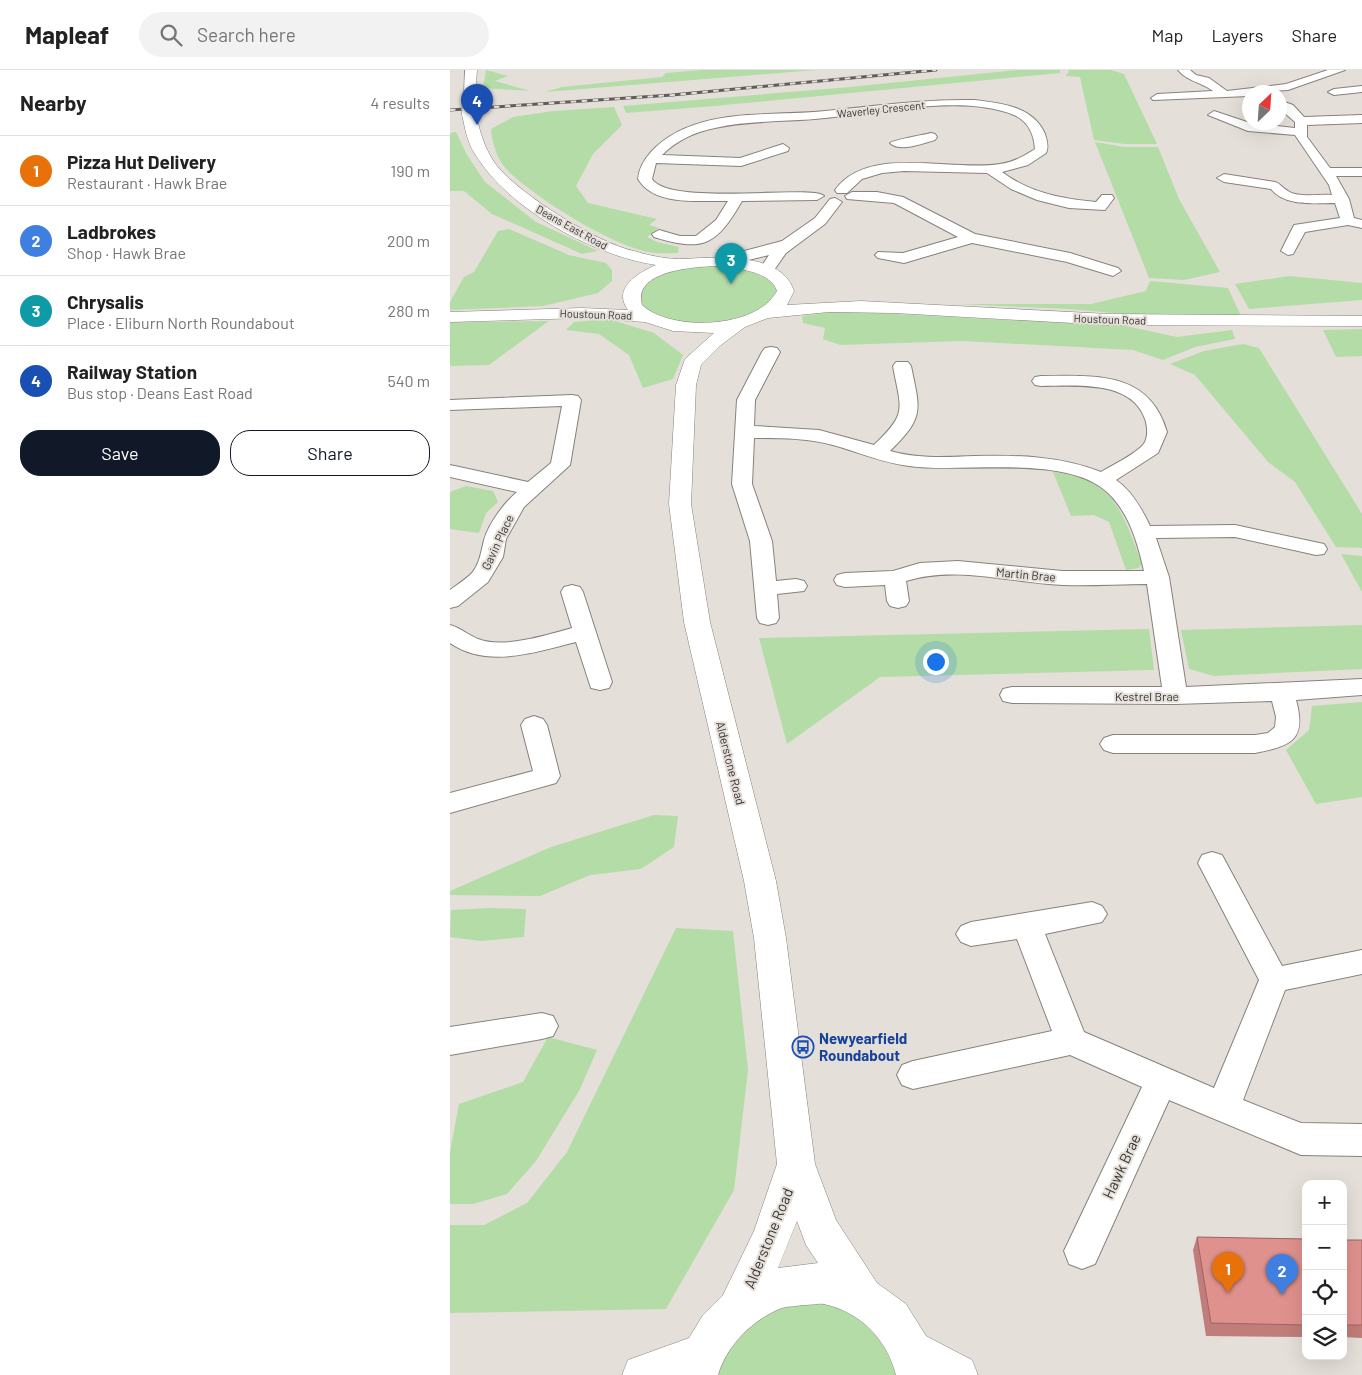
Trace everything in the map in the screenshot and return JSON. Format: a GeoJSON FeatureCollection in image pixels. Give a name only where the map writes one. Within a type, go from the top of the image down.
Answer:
{"type":"FeatureCollection","features":[{"type":"Feature","properties":{"kind":"street","name":"Deans East Road"},"geometry":{"type":"LineString","coordinates":[[471,70],[469,114],[474,138],[480,153],[507,184],[549,216],[620,253],[678,264]]}},
{"type":"Feature","properties":{"kind":"street"},"geometry":{"type":"LineString","coordinates":[[1184,70],[1192,78],[1209,79],[1224,94]]}},
{"type":"Feature","properties":{"kind":"street"},"geometry":{"type":"LineString","coordinates":[[1287,87],[1339,70]]}},
{"type":"Feature","properties":{"kind":"street"},"geometry":{"type":"LineString","coordinates":[[1334,92],[1362,89]]}},
{"type":"Feature","properties":{"kind":"street"},"geometry":{"type":"LineString","coordinates":[[1157,98],[1242,93]]}},
{"type":"Feature","properties":{"kind":"street","name":"Waverley Crescent"},"geometry":{"type":"LineString","coordinates":[[817,196],[822,201],[835,202],[847,200],[847,193],[857,176],[868,172],[920,167],[990,169],[1017,164],[1035,156],[1041,150],[1041,141],[1033,123],[1015,111],[972,104],[899,106],[727,122],[680,135],[664,144],[645,174],[645,180],[650,186],[658,190],[684,196],[737,198],[817,196],[826,190],[847,193],[877,196],[898,200],[971,238],[1070,258],[1118,273]]}},
{"type":"Feature","properties":{"kind":"street"},"geometry":{"type":"LineString","coordinates":[[1287,107],[1301,126],[1304,142],[1327,172],[1355,222],[1299,228],[1288,251]]}},
{"type":"Feature","properties":{"kind":"street"},"geometry":{"type":"LineString","coordinates":[[1214,115],[1248,127],[1301,126],[1362,119]]}},
{"type":"Feature","properties":{"kind":"street"},"geometry":{"type":"LineString","coordinates":[[1349,121],[1358,133]]}},
{"type":"Feature","properties":{"kind":"street"},"geometry":{"type":"LineString","coordinates":[[896,142],[910,143],[931,137]]}},
{"type":"Feature","properties":{"kind":"street"},"geometry":{"type":"LineString","coordinates":[[910,143],[920,167]]}},
{"type":"Feature","properties":{"kind":"street"},"geometry":{"type":"LineString","coordinates":[[653,159],[741,162],[783,148]]}},
{"type":"Feature","properties":{"kind":"street"},"geometry":{"type":"LineString","coordinates":[[741,162],[755,170]]}},
{"type":"Feature","properties":{"kind":"street"},"geometry":{"type":"LineString","coordinates":[[990,169],[1020,191],[1034,196],[1074,205],[1104,203],[1112,218]]}},
{"type":"Feature","properties":{"kind":"street"},"geometry":{"type":"LineString","coordinates":[[1327,172],[1362,172]]}},
{"type":"Feature","properties":{"kind":"street"},"geometry":{"type":"LineString","coordinates":[[1266,173],[1282,194],[1296,198],[1342,199]]}},
{"type":"Feature","properties":{"kind":"street"},"geometry":{"type":"LineString","coordinates":[[1224,178],[1275,186]]}},
{"type":"Feature","properties":{"kind":"street"},"geometry":{"type":"LineString","coordinates":[[698,241],[722,223],[737,198]]}},
{"type":"Feature","properties":{"kind":"street"},"geometry":{"type":"LineString","coordinates":[[678,264],[723,261],[762,253],[786,245],[811,230],[830,212],[835,202]]}},
{"type":"Feature","properties":{"kind":"street"},"geometry":{"type":"LineString","coordinates":[[707,214],[727,215]]}},
{"type":"Feature","properties":{"kind":"street"},"geometry":{"type":"LineString","coordinates":[[659,234],[698,241],[717,241]]}},
{"type":"Feature","properties":{"kind":"street","name":"Waverley Crescent"},"geometry":{"type":"LineString","coordinates":[[883,255],[904,258],[971,238]]}},
{"type":"Feature","properties":{"kind":"street"},"geometry":{"type":"LineString","coordinates":[[767,270],[774,258],[786,245]]}},
{"type":"Feature","properties":{"kind":"street","name":"Deans East Road"},"geometry":{"type":"LineString","coordinates":[[620,253],[635,287],[633,306],[649,317]]}},
{"type":"Feature","properties":{"kind":"street"},"geometry":{"type":"LineString","coordinates":[[649,317],[670,325],[698,327],[740,322],[764,313],[783,297],[784,288],[780,279],[767,270],[747,264],[723,261]]}},
{"type":"Feature","properties":{"kind":"street","name":"Houstoun Road"},"geometry":{"type":"LineString","coordinates":[[543,313],[598,303],[635,287],[660,270],[678,264]]}},
{"type":"Feature","properties":{"kind":"street","name":"Houstoun Road"},"geometry":{"type":"LineString","coordinates":[[784,288],[831,302],[859,306]]}},
{"type":"Feature","properties":{"kind":"street","name":"Houstoun Road"},"geometry":{"type":"LineString","coordinates":[[764,313],[791,308],[859,306],[1112,319],[1362,321]]}},
{"type":"Feature","properties":{"kind":"street","name":"Houstoun Road"},"geometry":{"type":"LineString","coordinates":[[450,317],[543,313],[649,317]]}},
{"type":"Feature","properties":{"kind":"street"},"geometry":{"type":"LineString","coordinates":[[670,325],[683,343],[692,363],[714,341],[740,322]]}},
{"type":"Feature","properties":{"kind":"street"},"geometry":{"type":"LineString","coordinates":[[768,618],[767,588],[761,541],[742,484],[746,432],[746,400],[771,352]]}},
{"type":"Feature","properties":{"kind":"street","name":"Alderstone Road"},"geometry":{"type":"LineString","coordinates":[[692,363],[686,385],[680,504],[697,622],[760,881],[770,938],[796,1164],[820,1231],[863,1297]]}},
{"type":"Feature","properties":{"kind":"street"},"geometry":{"type":"LineString","coordinates":[[877,453],[907,425],[911,412],[909,374]]}},
{"type":"Feature","properties":{"kind":"street"},"geometry":{"type":"LineString","coordinates":[[1041,382],[1089,381],[1124,387],[1141,399],[1153,414],[1158,432],[1151,449],[1102,480]]}},
{"type":"Feature","properties":{"kind":"street","name":"Gavin Place"},"geometry":{"type":"LineString","coordinates":[[450,405],[581,400],[560,465],[516,503],[495,540],[492,557],[480,577],[450,601]]}},
{"type":"Feature","properties":{"kind":"street"},"geometry":{"type":"LineString","coordinates":[[746,432],[793,433],[829,438],[910,461],[1008,461],[1045,464],[1080,471],[1102,480],[1118,491],[1132,512],[1142,532],[1158,577],[1175,696]]}},
{"type":"Feature","properties":{"kind":"street"},"geometry":{"type":"LineString","coordinates":[[450,471],[532,489]]}},
{"type":"Feature","properties":{"kind":"street"},"geometry":{"type":"LineString","coordinates":[[1142,532],[1235,531],[1316,549]]}},
{"type":"Feature","properties":{"kind":"street","name":"Martin Brae"},"geometry":{"type":"LineString","coordinates":[[845,580],[895,578],[920,570],[958,568],[1062,578],[1158,577]]}},
{"type":"Feature","properties":{"kind":"street"},"geometry":{"type":"LineString","coordinates":[[895,578],[898,601]]}},
{"type":"Feature","properties":{"kind":"street"},"geometry":{"type":"LineString","coordinates":[[767,588],[796,586]]}},
{"type":"Feature","properties":{"kind":"street"},"geometry":{"type":"LineString","coordinates":[[572,592],[600,682]]}},
{"type":"Feature","properties":{"kind":"street"},"geometry":{"type":"LineString","coordinates":[[450,632],[472,645],[488,649],[508,649],[584,633]]}},
{"type":"Feature","properties":{"kind":"street","name":"Kestrel Brae"},"geometry":{"type":"LineString","coordinates":[[1012,695],[1175,696],[1282,694],[1362,687]]}},
{"type":"Feature","properties":{"kind":"street"},"geometry":{"type":"LineString","coordinates":[[1113,744],[1173,735],[1256,744],[1276,740],[1288,730],[1288,716],[1282,694]]}},
{"type":"Feature","properties":{"kind":"street"},"geometry":{"type":"LineString","coordinates":[[450,803],[550,785],[534,725]]}},
{"type":"Feature","properties":{"kind":"street"},"geometry":{"type":"LineString","coordinates":[[1212,863],[1274,980],[1223,1108]]}},
{"type":"Feature","properties":{"kind":"street"},"geometry":{"type":"LineString","coordinates":[[971,934],[1092,914]]}},
{"type":"Feature","properties":{"kind":"street"},"geometry":{"type":"LineString","coordinates":[[1026,926],[1072,1041]]}},
{"type":"Feature","properties":{"kind":"street"},"geometry":{"type":"LineString","coordinates":[[1274,980],[1362,962]]}},
{"type":"Feature","properties":{"kind":"street"},"geometry":{"type":"LineString","coordinates":[[450,1041],[542,1026]]}},
{"type":"Feature","properties":{"kind":"street"},"geometry":{"type":"LineString","coordinates":[[913,1075],[1072,1041],[1161,1082],[1301,1139],[1362,1140]]}},
{"type":"Feature","properties":{"kind":"street","name":"Hawk Brae"},"geometry":{"type":"LineString","coordinates":[[1082,1251],[1161,1082]]}},
{"type":"Feature","properties":{"kind":"street","name":"Alderstone Road"},"geometry":{"type":"LineString","coordinates":[[738,1310],[772,1236],[796,1164]]}},
{"type":"Feature","properties":{"kind":"street"},"geometry":{"type":"LineString","coordinates":[[642,1375],[700,1365],[718,1330],[738,1310],[778,1288],[822,1283],[863,1297],[891,1320],[914,1363],[956,1375]]}},
{"type":"Feature","properties":{"kind":"green space"},"geometry":{"type":"Polygon","coordinates":[[[486,70],[508,76],[495,81],[530,91],[483,88],[486,70]]]}},
{"type":"Feature","properties":{"kind":"green space"},"geometry":{"type":"Polygon","coordinates":[[[702,70],[816,70],[545,92],[562,87],[662,77],[666,73],[702,70]]]}},
{"type":"Feature","properties":{"kind":"green space"},"geometry":{"type":"Polygon","coordinates":[[[1017,70],[1060,70],[1060,73],[626,113],[623,106],[850,87],[1017,70]]]}},
{"type":"Feature","properties":{"kind":"green space"},"geometry":{"type":"Polygon","coordinates":[[[1069,70],[1111,70],[1124,74],[1157,144],[1125,144],[1094,140],[1080,77],[1066,76],[1069,70]]]}},
{"type":"Feature","properties":{"kind":"green space"},"geometry":{"type":"Polygon","coordinates":[[[614,107],[622,125],[593,154],[576,186],[588,203],[657,219],[649,225],[659,228],[647,237],[657,242],[679,247],[678,253],[648,252],[632,247],[614,240],[574,219],[520,182],[504,167],[496,151],[491,129],[513,117],[553,111],[614,107]]]}},
{"type":"Feature","properties":{"kind":"green space"},"geometry":{"type":"Polygon","coordinates":[[[456,132],[467,155],[485,182],[536,222],[598,251],[582,254],[492,214],[464,191],[450,191],[450,133],[456,132]]]}},
{"type":"Feature","properties":{"kind":"green space"},"geometry":{"type":"Polygon","coordinates":[[[1095,142],[1124,147],[1158,147],[1179,199],[1220,272],[1184,280],[1149,278],[1095,142]]]}},
{"type":"Feature","properties":{"kind":"green space"},"geometry":{"type":"Polygon","coordinates":[[[509,229],[569,255],[606,263],[612,270],[612,281],[598,293],[543,306],[450,310],[450,302],[464,277],[474,272],[498,231],[509,229]]]}},
{"type":"Feature","properties":{"kind":"green space"},"geometry":{"type":"Polygon","coordinates":[[[722,264],[759,274],[769,280],[775,287],[776,295],[770,303],[746,316],[728,321],[709,323],[680,322],[660,317],[652,313],[640,301],[640,294],[645,286],[662,274],[687,268],[722,264]]]}},
{"type":"Feature","properties":{"kind":"green space"},"geometry":{"type":"Polygon","coordinates":[[[1290,276],[1362,283],[1362,300],[1249,309],[1235,284],[1290,276]]]}},
{"type":"Feature","properties":{"kind":"green space"},"geometry":{"type":"Polygon","coordinates":[[[1150,281],[1228,288],[1241,316],[1147,316],[1069,309],[957,304],[1091,304],[1146,291],[1150,281]]]}},
{"type":"Feature","properties":{"kind":"green space"},"geometry":{"type":"Polygon","coordinates":[[[839,311],[1126,326],[1177,337],[1232,330],[1235,339],[1195,347],[1163,360],[1133,350],[962,341],[840,345],[823,339],[825,328],[803,323],[802,316],[839,311]]]}},
{"type":"Feature","properties":{"kind":"green space"},"geometry":{"type":"Polygon","coordinates":[[[609,319],[654,333],[683,355],[673,379],[643,388],[629,355],[599,334],[566,330],[574,322],[609,319]]]}},
{"type":"Feature","properties":{"kind":"green space"},"geometry":{"type":"Polygon","coordinates":[[[549,321],[489,365],[450,366],[450,322],[549,321]]]}},
{"type":"Feature","properties":{"kind":"green space"},"geometry":{"type":"Polygon","coordinates":[[[1362,329],[1362,356],[1336,357],[1323,330],[1362,329]]]}},
{"type":"Feature","properties":{"kind":"green space"},"geometry":{"type":"Polygon","coordinates":[[[1243,344],[1259,348],[1362,514],[1362,548],[1336,547],[1295,482],[1268,462],[1195,375],[1170,364],[1204,351],[1243,344]]]}},
{"type":"Feature","properties":{"kind":"green space"},"geometry":{"type":"Polygon","coordinates":[[[1053,472],[1091,482],[1113,501],[1121,513],[1142,563],[1139,568],[1126,570],[1109,522],[1094,515],[1071,516],[1053,472]]]}},
{"type":"Feature","properties":{"kind":"green space"},"geometry":{"type":"Polygon","coordinates":[[[466,486],[493,491],[498,502],[486,513],[479,533],[450,529],[450,492],[466,486]]]}},
{"type":"Feature","properties":{"kind":"green space"},"geometry":{"type":"Polygon","coordinates":[[[1341,554],[1362,556],[1362,592],[1341,554]]]}},
{"type":"Feature","properties":{"kind":"green space"},"geometry":{"type":"Polygon","coordinates":[[[1362,625],[1362,669],[1214,676],[1189,669],[1181,630],[1362,625]]]}},
{"type":"Feature","properties":{"kind":"green space"},"geometry":{"type":"Polygon","coordinates":[[[1149,629],[1154,670],[880,677],[787,744],[759,638],[1149,629]]]}},
{"type":"Feature","properties":{"kind":"green space"},"geometry":{"type":"Polygon","coordinates":[[[1362,702],[1362,797],[1316,804],[1286,750],[1309,730],[1312,706],[1362,702]]]}},
{"type":"Feature","properties":{"kind":"green space"},"geometry":{"type":"Polygon","coordinates":[[[654,815],[678,816],[674,847],[641,869],[590,875],[540,896],[450,895],[450,891],[551,847],[654,815]]]}},
{"type":"Feature","properties":{"kind":"green space"},"geometry":{"type":"Polygon","coordinates":[[[526,909],[524,937],[481,941],[450,937],[451,910],[526,909]]]}},
{"type":"Feature","properties":{"kind":"green space"},"geometry":{"type":"Polygon","coordinates":[[[676,928],[733,931],[748,1070],[734,1190],[666,1309],[450,1313],[450,1225],[484,1225],[527,1203],[567,1152],[676,928]]]}},
{"type":"Feature","properties":{"kind":"green space"},"geometry":{"type":"Polygon","coordinates":[[[548,1037],[597,1050],[579,1091],[536,1161],[507,1194],[473,1204],[450,1204],[450,1152],[459,1104],[523,1082],[548,1037]]]}},
{"type":"Feature","properties":{"kind":"green space"},"geometry":{"type":"Polygon","coordinates":[[[816,1296],[859,1311],[883,1335],[899,1375],[708,1375],[749,1316],[816,1296]]]}},
{"type":"Feature","properties":{"kind":"building"},"geometry":{"type":"Polygon","coordinates":[[[1197,1237],[1302,1239],[1302,1325],[1211,1323],[1197,1237]]]}},
{"type":"Feature","properties":{"kind":"building"},"geometry":{"type":"Polygon","coordinates":[[[1347,1240],[1362,1240],[1362,1325],[1347,1325],[1347,1240]]]}},
{"type":"Feature","properties":{"kind":"railway"},"geometry":{"type":"LineString","coordinates":[[450,110],[672,95],[936,70]]}},
{"type":"Feature","properties":{"kind":"place","name":"Railway Station"},"geometry":{"type":"Point","coordinates":[477,125]}},
{"type":"Feature","properties":{"kind":"place","name":"Chrysalis"},"geometry":{"type":"Point","coordinates":[731,284]}},
{"type":"Feature","properties":{"kind":"place","name":"Newyearfield Roundabout"},"geometry":{"type":"Point","coordinates":[803,1047]}},
{"type":"Feature","properties":{"kind":"place","name":"Pizza Hut Delivery"},"geometry":{"type":"Point","coordinates":[1228,1293]}},
{"type":"Feature","properties":{"kind":"place","name":"Ladbrokes"},"geometry":{"type":"Point","coordinates":[1282,1295]}}]}
